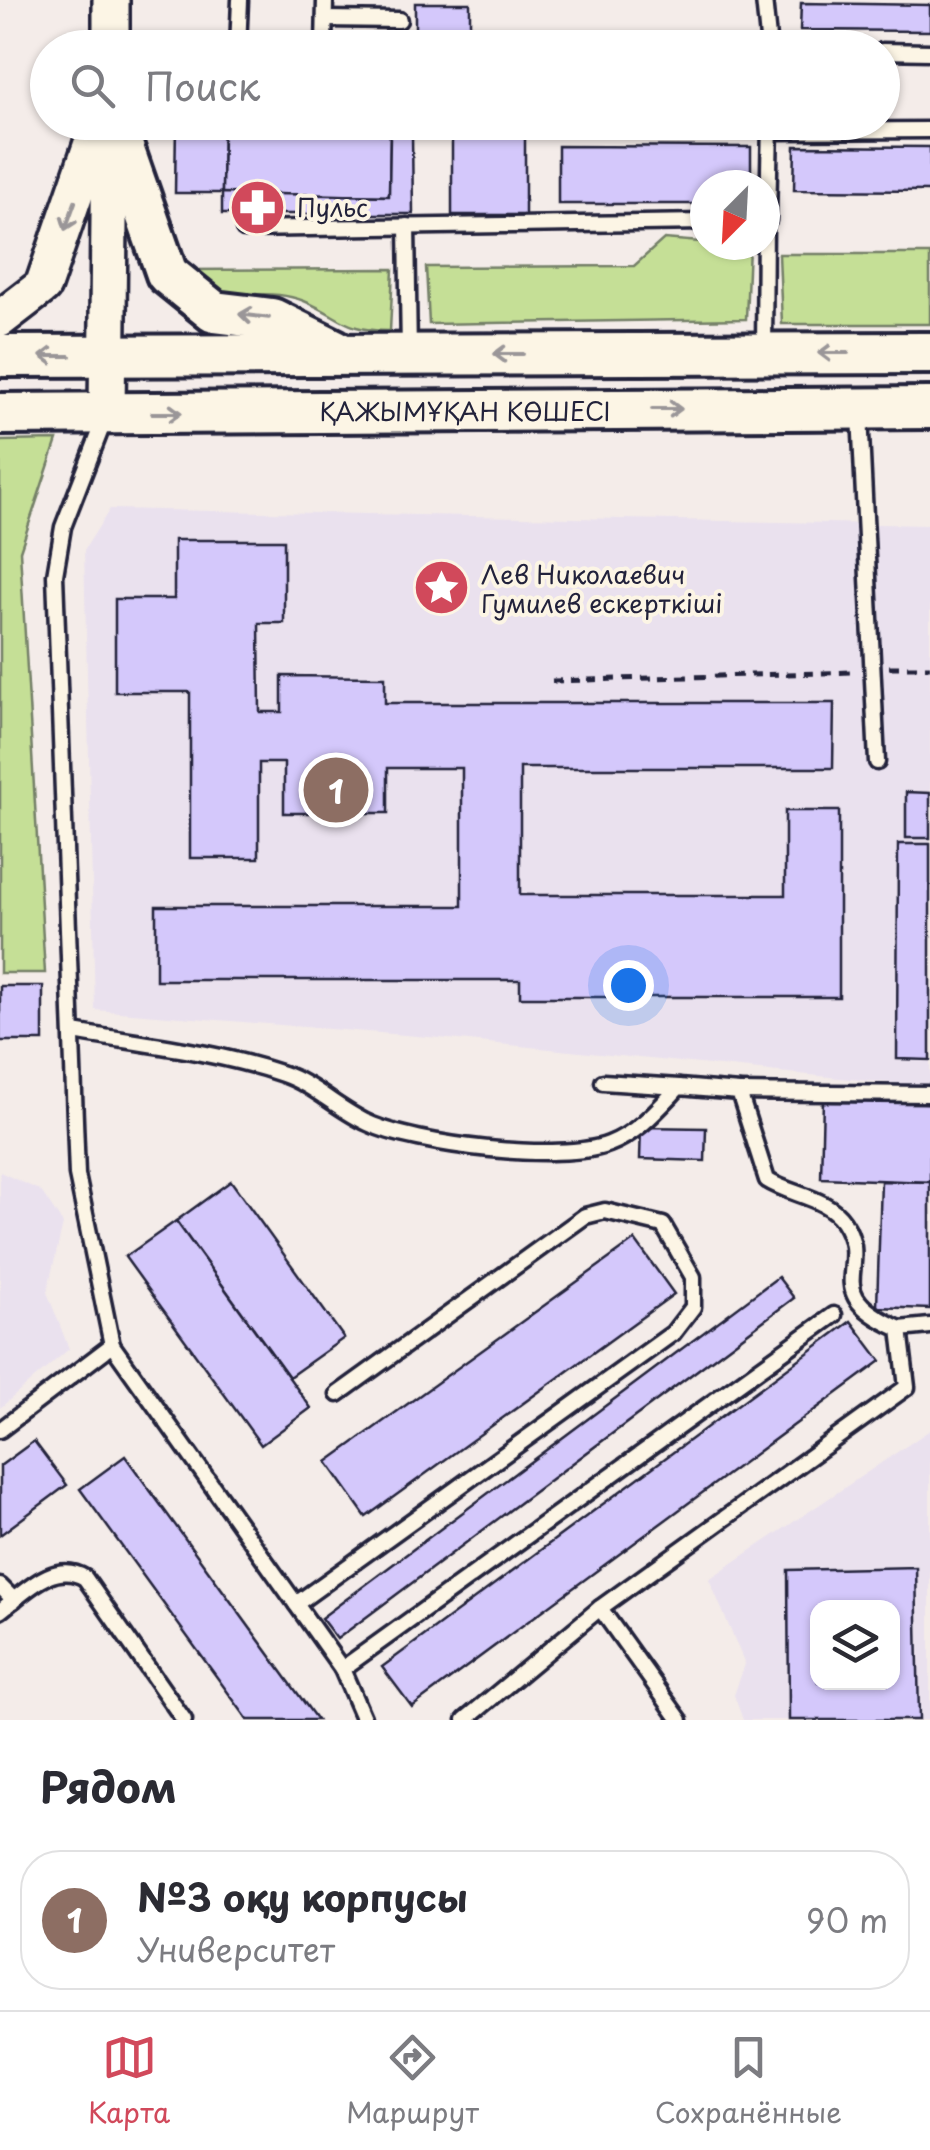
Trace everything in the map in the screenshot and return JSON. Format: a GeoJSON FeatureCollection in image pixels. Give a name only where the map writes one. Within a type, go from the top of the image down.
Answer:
{"type":"FeatureCollection","features":[{"type":"Feature","properties":{"kind":"main road"},"geometry":{"type":"LineString","coordinates":[[119,140],[167,274],[214,312],[272,318],[343,354]]}},
{"type":"Feature","properties":{"kind":"main road"},"geometry":{"type":"LineString","coordinates":[[0,356],[930,353]]}},
{"type":"Feature","properties":{"kind":"main road","name":"ҚАЖЫМҰҚАН КӨШЕСІ"},"geometry":{"type":"LineString","coordinates":[[0,414],[930,408]]}},
{"type":"Feature","properties":{"kind":"street"},"geometry":{"type":"LineString","coordinates":[[111,0],[111,30]]}},
{"type":"Feature","properties":{"kind":"street"},"geometry":{"type":"LineString","coordinates":[[0,319],[43,286],[93,140]]}},
{"type":"Feature","properties":{"kind":"street"},"geometry":{"type":"LineString","coordinates":[[106,414],[112,140]]}},
{"type":"Feature","properties":{"kind":"lane"},"geometry":{"type":"LineString","coordinates":[[239,30],[240,0]]}},
{"type":"Feature","properties":{"kind":"lane"},"geometry":{"type":"LineString","coordinates":[[325,30],[326,0]]}},
{"type":"Feature","properties":{"kind":"lane"},"geometry":{"type":"LineString","coordinates":[[764,0],[767,30]]}},
{"type":"Feature","properties":{"kind":"lane"},"geometry":{"type":"LineString","coordinates":[[325,19],[399,20]]}},
{"type":"Feature","properties":{"kind":"lane"},"geometry":{"type":"LineString","coordinates":[[900,52],[930,52]]}},
{"type":"Feature","properties":{"kind":"lane"},"geometry":{"type":"LineString","coordinates":[[900,129],[930,130]]}},
{"type":"Feature","properties":{"kind":"lane"},"geometry":{"type":"LineString","coordinates":[[768,170],[769,140]]}},
{"type":"Feature","properties":{"kind":"lane"},"geometry":{"type":"LineString","coordinates":[[244,229],[690,222]]}},
{"type":"Feature","properties":{"kind":"lane"},"geometry":{"type":"LineString","coordinates":[[407,226],[409,354]]}},
{"type":"Feature","properties":{"kind":"lane"},"geometry":{"type":"LineString","coordinates":[[764,353],[765,260]]}},
{"type":"Feature","properties":{"kind":"lane"},"geometry":{"type":"LineString","coordinates":[[860,408],[878,762]]}},
{"type":"Feature","properties":{"kind":"lane"},"geometry":{"type":"LineString","coordinates":[[106,414],[63,527],[54,575],[77,1176],[112,1345],[342,1669],[364,1720]]}},
{"type":"Feature","properties":{"kind":"lane"},"geometry":{"type":"LineString","coordinates":[[73,1032],[241,1060],[289,1076],[368,1123],[406,1137],[478,1146],[566,1152],[607,1145],[641,1126],[679,1087]]}},
{"type":"Feature","properties":{"kind":"lane"},"geometry":{"type":"LineString","coordinates":[[604,1082],[739,1092],[930,1094]]}},
{"type":"Feature","properties":{"kind":"lane"},"geometry":{"type":"LineString","coordinates":[[739,1092],[767,1180],[826,1206],[841,1217],[848,1230],[854,1296],[860,1308],[900,1329],[930,1326]]}},
{"type":"Feature","properties":{"kind":"lane"},"geometry":{"type":"LineString","coordinates":[[296,1604],[673,1333],[694,1307],[693,1276],[662,1225],[605,1211],[586,1216],[338,1394]]}},
{"type":"Feature","properties":{"kind":"lane"},"geometry":{"type":"LineString","coordinates":[[342,1669],[834,1315]]}},
{"type":"Feature","properties":{"kind":"lane"},"geometry":{"type":"LineString","coordinates":[[464,1720],[600,1608],[907,1388],[900,1329]]}},
{"type":"Feature","properties":{"kind":"lane"},"geometry":{"type":"LineString","coordinates":[[0,1430],[112,1345]]}},
{"type":"Feature","properties":{"kind":"lane"},"geometry":{"type":"LineString","coordinates":[[0,1611],[57,1570],[72,1570],[85,1578],[184,1720]]}},
{"type":"Feature","properties":{"kind":"lane"},"geometry":{"type":"LineString","coordinates":[[0,1586],[14,1600]]}},
{"type":"Feature","properties":{"kind":"lane"},"geometry":{"type":"LineString","coordinates":[[600,1608],[680,1720]]}},
{"type":"Feature","properties":{"kind":"path"},"geometry":{"type":"LineString","coordinates":[[552,680],[828,676],[873,669],[930,667]]}},
{"type":"Feature","properties":{"kind":"shaded area"},"geometry":{"type":"Polygon","coordinates":[[[110,509],[930,525],[930,1087],[429,1037],[95,1010],[84,550],[110,509]]]}},
{"type":"Feature","properties":{"kind":"shaded area"},"geometry":{"type":"Polygon","coordinates":[[[0,1172],[41,1191],[63,1224],[47,1292],[69,1349],[0,1408],[0,1172]]]}},
{"type":"Feature","properties":{"kind":"shaded area"},"geometry":{"type":"Polygon","coordinates":[[[930,1430],[930,1720],[743,1720],[734,1695],[745,1664],[709,1579],[930,1430]]]}},
{"type":"Feature","properties":{"kind":"green space"},"geometry":{"type":"Polygon","coordinates":[[[664,239],[690,241],[690,260],[748,260],[746,319],[429,324],[426,267],[634,266],[664,239]]]}},
{"type":"Feature","properties":{"kind":"green space"},"geometry":{"type":"Polygon","coordinates":[[[780,254],[930,254],[930,324],[782,324],[780,254]]]}},
{"type":"Feature","properties":{"kind":"green space"},"geometry":{"type":"Polygon","coordinates":[[[393,269],[390,331],[352,326],[288,296],[218,290],[186,270],[393,269]]]}},
{"type":"Feature","properties":{"kind":"green space"},"geometry":{"type":"Polygon","coordinates":[[[57,440],[20,551],[45,973],[0,973],[0,441],[57,440]]]}},
{"type":"Feature","properties":{"kind":"building"},"geometry":{"type":"Polygon","coordinates":[[[415,3],[470,3],[470,30],[415,30],[415,3]]]}},
{"type":"Feature","properties":{"kind":"building"},"geometry":{"type":"Polygon","coordinates":[[[801,3],[930,5],[930,31],[800,30],[801,3]]]}},
{"type":"Feature","properties":{"kind":"building"},"geometry":{"type":"Polygon","coordinates":[[[176,140],[223,140],[222,193],[175,193],[176,140]]]}},
{"type":"Feature","properties":{"kind":"building"},"geometry":{"type":"Polygon","coordinates":[[[223,140],[390,140],[389,196],[222,193],[223,140]]]}},
{"type":"Feature","properties":{"kind":"building"},"geometry":{"type":"Polygon","coordinates":[[[390,140],[412,140],[413,214],[222,214],[222,193],[389,196],[390,140]]]}},
{"type":"Feature","properties":{"kind":"building"},"geometry":{"type":"Polygon","coordinates":[[[452,140],[525,140],[525,215],[452,215],[452,140]]]}},
{"type":"Feature","properties":{"kind":"building"},"geometry":{"type":"Polygon","coordinates":[[[558,146],[751,147],[751,170],[690,170],[690,204],[558,204],[558,146]]]}},
{"type":"Feature","properties":{"kind":"building"},"geometry":{"type":"Polygon","coordinates":[[[795,146],[930,147],[930,191],[794,190],[795,146]]]}},
{"type":"Feature","properties":{"kind":"building"},"geometry":{"type":"Polygon","coordinates":[[[174,540],[284,540],[284,623],[259,623],[260,712],[282,712],[282,676],[385,677],[385,703],[834,703],[833,768],[520,768],[520,895],[785,895],[785,811],[839,811],[839,997],[520,997],[520,980],[156,980],[156,906],[462,906],[462,768],[388,768],[388,813],[284,813],[284,763],[259,763],[259,858],[190,858],[190,692],[115,692],[115,599],[174,599],[174,540]]]}},
{"type":"Feature","properties":{"kind":"building"},"geometry":{"type":"Polygon","coordinates":[[[906,792],[930,793],[930,838],[906,838],[906,792]]]}},
{"type":"Feature","properties":{"kind":"building"},"geometry":{"type":"Polygon","coordinates":[[[898,844],[930,844],[930,1060],[897,1059],[898,844]]]}},
{"type":"Feature","properties":{"kind":"building"},"geometry":{"type":"Polygon","coordinates":[[[0,986],[43,986],[43,1041],[0,1041],[0,986]]]}},
{"type":"Feature","properties":{"kind":"building"},"geometry":{"type":"Polygon","coordinates":[[[823,1099],[930,1103],[930,1182],[821,1178],[823,1099]]]}},
{"type":"Feature","properties":{"kind":"building"},"geometry":{"type":"Polygon","coordinates":[[[641,1127],[706,1128],[705,1161],[640,1159],[641,1127]]]}},
{"type":"Feature","properties":{"kind":"building"},"geometry":{"type":"Polygon","coordinates":[[[231,1181],[344,1338],[289,1377],[176,1221],[231,1181]]]}},
{"type":"Feature","properties":{"kind":"building"},"geometry":{"type":"Polygon","coordinates":[[[881,1181],[930,1182],[930,1309],[877,1307],[881,1181]]]}},
{"type":"Feature","properties":{"kind":"building"},"geometry":{"type":"Polygon","coordinates":[[[176,1221],[311,1408],[261,1445],[125,1257],[176,1221]]]}},
{"type":"Feature","properties":{"kind":"building"},"geometry":{"type":"Polygon","coordinates":[[[635,1240],[674,1294],[366,1517],[327,1462],[635,1240]]]}},
{"type":"Feature","properties":{"kind":"building"},"geometry":{"type":"Polygon","coordinates":[[[778,1277],[794,1298],[337,1639],[321,1618],[778,1277]]]}},
{"type":"Feature","properties":{"kind":"building"},"geometry":{"type":"Polygon","coordinates":[[[851,1321],[881,1361],[412,1707],[382,1667],[851,1321]]]}},
{"type":"Feature","properties":{"kind":"building"},"geometry":{"type":"Polygon","coordinates":[[[34,1441],[67,1485],[0,1535],[0,1466],[34,1441]]]}},
{"type":"Feature","properties":{"kind":"building"},"geometry":{"type":"Polygon","coordinates":[[[125,1456],[317,1720],[248,1720],[80,1489],[125,1456]]]}},
{"type":"Feature","properties":{"kind":"building"},"geometry":{"type":"Polygon","coordinates":[[[916,1567],[919,1720],[789,1720],[788,1570],[916,1567]]]}},
{"type":"Feature","properties":{"kind":"place","name":"Пульс"},"geometry":{"type":"Point","coordinates":[258,207]}},
{"type":"Feature","properties":{"kind":"place","name":"Лев Николаевич Гумилев ескерткіші"},"geometry":{"type":"Point","coordinates":[442,588]}},
{"type":"Feature","properties":{"kind":"place","name":"№3 оқу корпусы"},"geometry":{"type":"Point","coordinates":[336,790]}}]}
